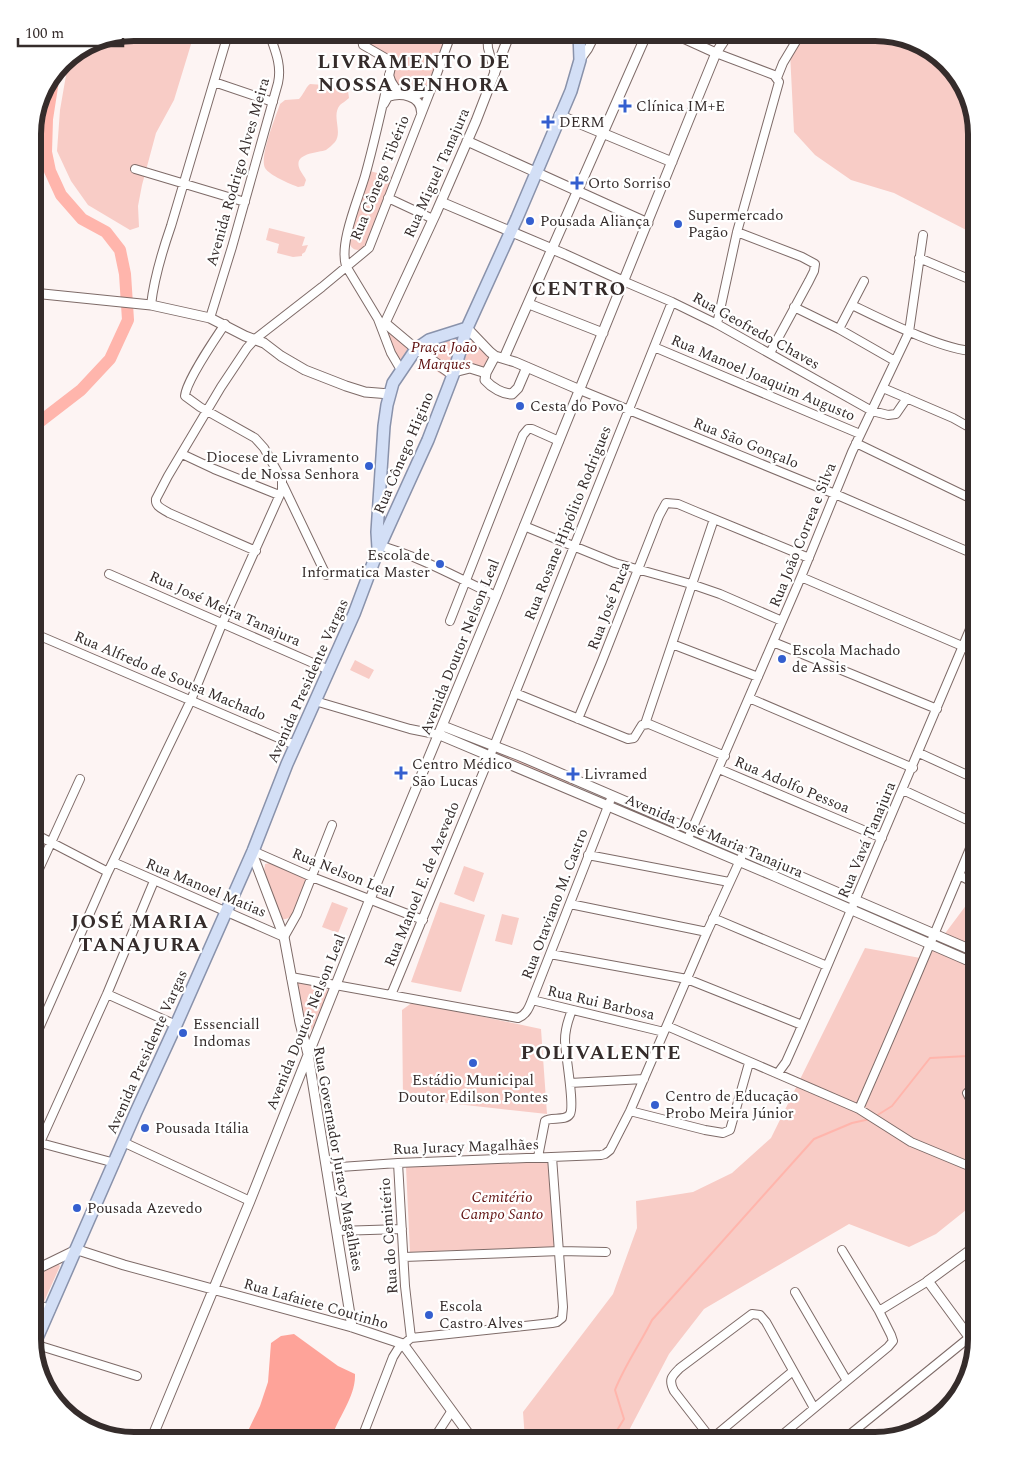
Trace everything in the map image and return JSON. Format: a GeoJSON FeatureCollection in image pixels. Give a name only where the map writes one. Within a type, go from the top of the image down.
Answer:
{"type":"FeatureCollection","features":[{"type":"Feature","properties":{"kind":"main road"},"geometry":{"type":"LineString","coordinates":[[454,374],[467,328],[571,91],[580,60],[579,41]]}},
{"type":"Feature","properties":{"kind":"main road"},"geometry":{"type":"LineString","coordinates":[[378,546],[384,426],[390,394],[400,370],[416,349],[429,340],[467,328]]}},
{"type":"Feature","properties":{"kind":"main road","name":"Rua Cônego Higino"},"geometry":{"type":"LineString","coordinates":[[378,546],[401,501],[428,440],[454,374]]}},
{"type":"Feature","properties":{"kind":"main road"},"geometry":{"type":"LineString","coordinates":[[380,496],[401,501]]}},
{"type":"Feature","properties":{"kind":"main road","name":"Avenida Presidente Vargas"},"geometry":{"type":"LineString","coordinates":[[41,1330],[74,1251],[115,1163],[252,852],[296,745],[354,614],[378,546]]}},
{"type":"Feature","properties":{"kind":"street"},"geometry":{"type":"LineString","coordinates":[[151,305],[161,256],[226,41]]}},
{"type":"Feature","properties":{"kind":"street","name":"Avenida Rodrigo Alves Meira"},"geometry":{"type":"LineString","coordinates":[[210,318],[274,102],[280,70],[272,41]]}},
{"type":"Feature","properties":{"kind":"street"},"geometry":{"type":"LineString","coordinates":[[361,41],[363,45],[389,60],[391,67],[365,176],[346,241],[344,257],[346,266],[382,321],[416,349],[454,374],[470,368],[486,373]]}},
{"type":"Feature","properties":{"kind":"street","name":"Rua Cônego Tibério"},"geometry":{"type":"LineString","coordinates":[[256,551],[158,507],[156,499],[236,363],[255,339],[346,266],[354,262],[369,248],[449,41]]}},
{"type":"Feature","properties":{"kind":"street"},"geometry":{"type":"LineString","coordinates":[[488,41],[495,73]]}},
{"type":"Feature","properties":{"kind":"street","name":"Rua Miguel Tanajura"},"geometry":{"type":"LineString","coordinates":[[382,321],[441,202],[507,41]]}},
{"type":"Feature","properties":{"kind":"street"},"geometry":{"type":"LineString","coordinates":[[580,60],[592,41]]}},
{"type":"Feature","properties":{"kind":"street"},"geometry":{"type":"LineString","coordinates":[[527,367],[516,391],[511,394],[490,386],[485,380],[486,373],[500,357],[529,304],[643,41]]}},
{"type":"Feature","properties":{"kind":"street"},"geometry":{"type":"LineString","coordinates":[[690,41],[777,78]]}},
{"type":"Feature","properties":{"kind":"street","name":"Avenida Doutor Nelson Leal"},"geometry":{"type":"LineString","coordinates":[[155,1432],[250,1201],[370,899],[440,735],[716,53],[724,41]]}},
{"type":"Feature","properties":{"kind":"street"},"geometry":{"type":"LineString","coordinates":[[717,324],[737,232],[776,95],[779,82],[777,78],[783,63],[796,41]]}},
{"type":"Feature","properties":{"kind":"street"},"geometry":{"type":"LineString","coordinates":[[389,76],[393,86],[407,95],[415,96],[431,88]]}},
{"type":"Feature","properties":{"kind":"street"},"geometry":{"type":"LineString","coordinates":[[214,82],[274,102]]}},
{"type":"Feature","properties":{"kind":"street"},"geometry":{"type":"LineString","coordinates":[[383,105],[388,97],[396,94],[404,95],[417,102],[421,107],[421,114]]}},
{"type":"Feature","properties":{"kind":"street"},"geometry":{"type":"LineString","coordinates":[[559,115],[672,162]]}},
{"type":"Feature","properties":{"kind":"street"},"geometry":{"type":"LineString","coordinates":[[467,141],[648,223]]}},
{"type":"Feature","properties":{"kind":"street"},"geometry":{"type":"LineString","coordinates":[[135,169],[245,202]]}},
{"type":"Feature","properties":{"kind":"street"},"geometry":{"type":"LineString","coordinates":[[388,198],[433,219]]}},
{"type":"Feature","properties":{"kind":"street"},"geometry":{"type":"LineString","coordinates":[[441,202],[553,249],[623,282]]}},
{"type":"Feature","properties":{"kind":"street"},"geometry":{"type":"LineString","coordinates":[[737,232],[814,263],[814,271],[770,353]]}},
{"type":"Feature","properties":{"kind":"street","name":"Rua João Correa e Silva"},"geometry":{"type":"LineString","coordinates":[[687,840],[801,578],[856,442],[909,332],[923,235]]}},
{"type":"Feature","properties":{"kind":"street"},"geometry":{"type":"LineString","coordinates":[[919,258],[968,279]]}},
{"type":"Feature","properties":{"kind":"street"},"geometry":{"type":"LineString","coordinates":[[839,329],[864,281]]}},
{"type":"Feature","properties":{"kind":"street","name":"Rua Geofredo Chaves"},"geometry":{"type":"LineString","coordinates":[[623,282],[672,302],[717,324],[872,411]]}},
{"type":"Feature","properties":{"kind":"street"},"geometry":{"type":"LineString","coordinates":[[41,293],[151,305],[210,318],[225,324],[244,336],[255,339],[304,370],[365,392],[390,394]]}},
{"type":"Feature","properties":{"kind":"street","name":"Rua Rosane Hipólito Rodrigues"},"geometry":{"type":"LineString","coordinates":[[490,756],[672,302]]}},
{"type":"Feature","properties":{"kind":"street"},"geometry":{"type":"LineString","coordinates":[[529,304],[603,332]]}},
{"type":"Feature","properties":{"kind":"street"},"geometry":{"type":"LineString","coordinates":[[852,305],[909,332],[948,346],[968,350]]}},
{"type":"Feature","properties":{"kind":"street"},"geometry":{"type":"LineString","coordinates":[[794,307],[839,329],[896,361]]}},
{"type":"Feature","properties":{"kind":"street"},"geometry":{"type":"LineString","coordinates":[[382,321],[391,353],[400,370]]}},
{"type":"Feature","properties":{"kind":"street"},"geometry":{"type":"LineString","coordinates":[[225,324],[202,359],[185,393],[186,398],[255,438],[264,448],[326,575]]}},
{"type":"Feature","properties":{"kind":"street"},"geometry":{"type":"LineString","coordinates":[[467,328],[490,352],[500,357]]}},
{"type":"Feature","properties":{"kind":"street","name":"Rua Manoel Joaquim Augusto"},"geometry":{"type":"LineString","coordinates":[[654,347],[860,434]]}},
{"type":"Feature","properties":{"kind":"street","name":"Rua São Gonçalo"},"geometry":{"type":"LineString","coordinates":[[500,357],[835,494],[968,552]]}},
{"type":"Feature","properties":{"kind":"street"},"geometry":{"type":"LineString","coordinates":[[883,388],[953,418],[968,426]]}},
{"type":"Feature","properties":{"kind":"street"},"geometry":{"type":"LineString","coordinates":[[872,411],[888,415],[896,414],[907,398]]}},
{"type":"Feature","properties":{"kind":"street"},"geometry":{"type":"LineString","coordinates":[[450,621],[523,435],[528,429],[532,429],[559,441]]}},
{"type":"Feature","properties":{"kind":"street"},"geometry":{"type":"LineString","coordinates":[[856,442],[968,497]]}},
{"type":"Feature","properties":{"kind":"street"},"geometry":{"type":"LineString","coordinates":[[182,454],[280,495]]}},
{"type":"Feature","properties":{"kind":"street"},"geometry":{"type":"LineString","coordinates":[[41,1021],[108,872],[115,863],[191,700],[283,485]]}},
{"type":"Feature","properties":{"kind":"street","name":"Rua José Puca"},"geometry":{"type":"LineString","coordinates":[[578,719],[659,516],[666,503],[678,504],[714,519]]}},
{"type":"Feature","properties":{"kind":"street"},"geometry":{"type":"LineString","coordinates":[[515,693],[631,739],[636,736],[642,725],[645,724],[714,519],[809,558]]}},
{"type":"Feature","properties":{"kind":"street"},"geometry":{"type":"LineString","coordinates":[[524,526],[596,556],[720,594],[782,621]]}},
{"type":"Feature","properties":{"kind":"street"},"geometry":{"type":"LineString","coordinates":[[378,546],[392,548],[496,596]]}},
{"type":"Feature","properties":{"kind":"street","name":"Rua José Meira Tanajura"},"geometry":{"type":"LineString","coordinates":[[109,574],[329,670]]}},
{"type":"Feature","properties":{"kind":"street"},"geometry":{"type":"LineString","coordinates":[[801,578],[968,648]]}},
{"type":"Feature","properties":{"kind":"street","name":"Rua Vavá Tanajura"},"geometry":{"type":"LineString","coordinates":[[778,1073],[786,1062],[919,754],[968,634]]}},
{"type":"Feature","properties":{"kind":"street","name":"Rua Alfredo de Sousa Machado"},"geometry":{"type":"LineString","coordinates":[[41,636],[296,745]]}},
{"type":"Feature","properties":{"kind":"street"},"geometry":{"type":"LineString","coordinates":[[773,642],[937,709]]}},
{"type":"Feature","properties":{"kind":"street"},"geometry":{"type":"LineString","coordinates":[[672,644],[758,677]]}},
{"type":"Feature","properties":{"kind":"street"},"geometry":{"type":"LineString","coordinates":[[749,698],[913,768]]}},
{"type":"Feature","properties":{"kind":"street"},"geometry":{"type":"LineString","coordinates":[[315,702],[410,730],[440,735]]}},
{"type":"Feature","properties":{"kind":"street"},"geometry":{"type":"LineString","coordinates":[[645,724],[654,725],[725,756]]}},
{"type":"Feature","properties":{"kind":"street","name":"Avenida José Maria Tanajura"},"geometry":{"type":"LineString","coordinates":[[443,726],[856,899],[968,948]]}},
{"type":"Feature","properties":{"kind":"street","name":"Avenida José Maria Tanajura"},"geometry":{"type":"LineString","coordinates":[[440,735],[852,909],[968,960]]}},
{"type":"Feature","properties":{"kind":"street"},"geometry":{"type":"LineString","coordinates":[[919,754],[968,774]]}},
{"type":"Feature","properties":{"kind":"street","name":"Rua Manoel E. de Azevedo"},"geometry":{"type":"LineString","coordinates":[[391,995],[490,756]]}},
{"type":"Feature","properties":{"kind":"street","name":"Rua Adolfo Pessoa"},"geometry":{"type":"LineString","coordinates":[[719,768],[882,838]]}},
{"type":"Feature","properties":{"kind":"street"},"geometry":{"type":"LineString","coordinates":[[41,865],[80,779]]}},
{"type":"Feature","properties":{"kind":"street"},"geometry":{"type":"LineString","coordinates":[[903,790],[968,820]]}},
{"type":"Feature","properties":{"kind":"street","name":"Rua Otaviano M. Castro"},"geometry":{"type":"LineString","coordinates":[[391,995],[518,1018],[525,1014],[612,796]]}},
{"type":"Feature","properties":{"kind":"street"},"geometry":{"type":"LineString","coordinates":[[284,937],[297,914],[332,825]]}},
{"type":"Feature","properties":{"kind":"street"},"geometry":{"type":"LineString","coordinates":[[41,837],[108,872]]}},
{"type":"Feature","properties":{"kind":"street","name":"Rua Nelson Leal"},"geometry":{"type":"LineString","coordinates":[[252,852],[423,920]]}},
{"type":"Feature","properties":{"kind":"street","name":"Rua Governador Juracy Magalhães"},"geometry":{"type":"LineString","coordinates":[[252,852],[284,937],[308,1054],[352,1327]]}},
{"type":"Feature","properties":{"kind":"street"},"geometry":{"type":"LineString","coordinates":[[744,852],[713,918],[630,1111],[723,1133],[730,1130],[749,1062]]}},
{"type":"Feature","properties":{"kind":"street"},"geometry":{"type":"LineString","coordinates":[[859,1109],[904,1009],[968,854]]}},
{"type":"Feature","properties":{"kind":"street"},"geometry":{"type":"LineString","coordinates":[[588,855],[729,882]]}},
{"type":"Feature","properties":{"kind":"street","name":"Rua Manoel Matias"},"geometry":{"type":"LineString","coordinates":[[115,863],[284,937]]}},
{"type":"Feature","properties":{"kind":"street"},"geometry":{"type":"LineString","coordinates":[[960,875],[968,880]]}},
{"type":"Feature","properties":{"kind":"street"},"geometry":{"type":"LineString","coordinates":[[41,1132],[107,994],[154,881]]}},
{"type":"Feature","properties":{"kind":"street"},"geometry":{"type":"LineString","coordinates":[[809,891],[813,881]]}},
{"type":"Feature","properties":{"kind":"street"},"geometry":{"type":"LineString","coordinates":[[570,904],[707,932]]}},
{"type":"Feature","properties":{"kind":"street"},"geometry":{"type":"LineString","coordinates":[[713,918],[827,966]]}},
{"type":"Feature","properties":{"kind":"street"},"geometry":{"type":"LineString","coordinates":[[947,951],[951,941]]}},
{"type":"Feature","properties":{"kind":"street"},"geometry":{"type":"LineString","coordinates":[[550,954],[687,979],[802,1025]]}},
{"type":"Feature","properties":{"kind":"street"},"geometry":{"type":"LineString","coordinates":[[291,977],[391,995]]}},
{"type":"Feature","properties":{"kind":"street"},"geometry":{"type":"LineString","coordinates":[[107,994],[176,1025]]}},
{"type":"Feature","properties":{"kind":"street","name":"Rua Rui Barbosa"},"geometry":{"type":"LineString","coordinates":[[532,1000],[666,1029],[778,1073],[859,1109],[911,1142],[968,1166]]}},
{"type":"Feature","properties":{"kind":"street"},"geometry":{"type":"LineString","coordinates":[[538,1158],[544,1121],[548,1118],[565,1118],[570,1114],[570,1083],[565,1039],[572,1010]]}},
{"type":"Feature","properties":{"kind":"street"},"geometry":{"type":"LineString","coordinates":[[570,1083],[644,1079]]}},
{"type":"Feature","properties":{"kind":"street","name":"Rua Juracy Magalhães"},"geometry":{"type":"LineString","coordinates":[[326,1168],[398,1162],[601,1155],[608,1152],[630,1111]]}},
{"type":"Feature","properties":{"kind":"street"},"geometry":{"type":"LineString","coordinates":[[123,1142],[250,1201]]}},
{"type":"Feature","properties":{"kind":"street"},"geometry":{"type":"LineString","coordinates":[[41,1143],[115,1163]]}},
{"type":"Feature","properties":{"kind":"street"},"geometry":{"type":"LineString","coordinates":[[411,1338],[552,1323],[560,1320],[563,1313],[560,1251],[552,1157]]}},
{"type":"Feature","properties":{"kind":"street","name":"Rua do Cemitério"},"geometry":{"type":"LineString","coordinates":[[398,1162],[411,1338]]}},
{"type":"Feature","properties":{"kind":"street"},"geometry":{"type":"LineString","coordinates":[[337,1231],[402,1229]]}},
{"type":"Feature","properties":{"kind":"street"},"geometry":{"type":"LineString","coordinates":[[786,1432],[888,1347],[892,1341],[879,1311],[842,1250]]}},
{"type":"Feature","properties":{"kind":"street"},"geometry":{"type":"LineString","coordinates":[[41,1267],[74,1251]]}},
{"type":"Feature","properties":{"kind":"street","name":"Rua Lafaiete Coutinho"},"geometry":{"type":"LineString","coordinates":[[74,1251],[352,1327],[403,1344],[411,1338]]}},
{"type":"Feature","properties":{"kind":"street"},"geometry":{"type":"LineString","coordinates":[[404,1256],[560,1251],[606,1252]]}},
{"type":"Feature","properties":{"kind":"street"},"geometry":{"type":"LineString","coordinates":[[879,1311],[928,1281],[968,1252]]}},
{"type":"Feature","properties":{"kind":"street"},"geometry":{"type":"LineString","coordinates":[[928,1281],[968,1331]]}},
{"type":"Feature","properties":{"kind":"street"},"geometry":{"type":"LineString","coordinates":[[795,1292],[847,1381]]}},
{"type":"Feature","properties":{"kind":"street"},"geometry":{"type":"LineString","coordinates":[[41,1306],[50,1310]]}},
{"type":"Feature","properties":{"kind":"street"},"geometry":{"type":"LineString","coordinates":[[705,1432],[671,1384],[673,1375],[746,1318],[755,1314],[760,1315],[766,1322],[814,1408]]}},
{"type":"Feature","properties":{"kind":"street"},"geometry":{"type":"LineString","coordinates":[[853,1432],[968,1343]]}},
{"type":"Feature","properties":{"kind":"street"},"geometry":{"type":"LineString","coordinates":[[365,1432],[393,1358],[403,1344],[467,1432]]}},
{"type":"Feature","properties":{"kind":"street"},"geometry":{"type":"LineString","coordinates":[[42,1347],[137,1376]]}},
{"type":"Feature","properties":{"kind":"street"},"geometry":{"type":"LineString","coordinates":[[721,1432],[793,1371]]}},
{"type":"Feature","properties":{"kind":"street"},"geometry":{"type":"LineString","coordinates":[[438,1432],[451,1412]]}},
{"type":"Feature","properties":{"kind":"green space"},"geometry":{"type":"Polygon","coordinates":[[[134,41],[192,41],[174,100],[156,133],[138,206],[139,227],[130,230],[88,205],[71,181],[57,151],[60,110],[67,70],[82,57],[98,48],[110,44],[134,41]]]}},
{"type":"Feature","properties":{"kind":"green space"},"geometry":{"type":"Polygon","coordinates":[[[364,41],[447,41],[433,85],[415,95],[393,85],[390,63],[367,49],[364,41]]]}},
{"type":"Feature","properties":{"kind":"green space"},"geometry":{"type":"Polygon","coordinates":[[[789,41],[881,41],[911,48],[932,60],[949,77],[961,98],[965,110],[968,134],[968,231],[894,193],[851,180],[815,155],[794,132],[789,41]]]}},
{"type":"Feature","properties":{"kind":"green space"},"geometry":{"type":"Polygon","coordinates":[[[310,84],[324,85],[348,91],[349,98],[338,109],[338,133],[335,142],[326,150],[307,155],[299,160],[300,170],[306,180],[304,186],[298,187],[267,171],[264,155],[280,104],[285,100],[299,99],[310,84]]]}},
{"type":"Feature","properties":{"kind":"green space"},"geometry":{"type":"Polygon","coordinates":[[[366,170],[396,178],[370,245],[358,250],[352,248],[349,242],[366,170]]]}},
{"type":"Feature","properties":{"kind":"green space"},"geometry":{"type":"Polygon","coordinates":[[[269,228],[305,237],[302,246],[308,245],[302,256],[293,257],[277,253],[279,244],[266,240],[269,228]]]}},
{"type":"Feature","properties":{"kind":"green space"},"geometry":{"type":"Polygon","coordinates":[[[387,324],[412,351],[400,364],[382,328],[387,324]]]}},
{"type":"Feature","properties":{"kind":"green space","name":"Praça João Marques"},"geometry":{"type":"Polygon","coordinates":[[[462,330],[493,356],[482,368],[479,367],[448,379],[415,356],[417,346],[462,330]]]}},
{"type":"Feature","properties":{"kind":"green space"},"geometry":{"type":"Polygon","coordinates":[[[355,660],[374,670],[369,679],[350,670],[355,660]]]}},
{"type":"Feature","properties":{"kind":"green space"},"geometry":{"type":"Polygon","coordinates":[[[497,751],[574,784],[572,787],[495,755],[497,751]]]}},
{"type":"Feature","properties":{"kind":"green space"},"geometry":{"type":"Polygon","coordinates":[[[270,863],[307,878],[298,906],[286,919],[281,919],[264,871],[265,864],[270,863]]]}},
{"type":"Feature","properties":{"kind":"green space"},"geometry":{"type":"Polygon","coordinates":[[[464,866],[484,873],[474,902],[454,894],[464,866]]]}},
{"type":"Feature","properties":{"kind":"green space"},"geometry":{"type":"Polygon","coordinates":[[[332,902],[348,908],[338,933],[322,927],[332,902]]]}},
{"type":"Feature","properties":{"kind":"green space"},"geometry":{"type":"Polygon","coordinates":[[[440,902],[485,915],[461,992],[411,982],[440,902]]]}},
{"type":"Feature","properties":{"kind":"green space"},"geometry":{"type":"Polygon","coordinates":[[[968,903],[968,1208],[936,1234],[909,1247],[849,1224],[704,1309],[669,1354],[628,1432],[524,1432],[523,1412],[613,1294],[637,1228],[636,1201],[693,1192],[732,1173],[771,1138],[865,948],[926,959],[968,903]]]}},
{"type":"Feature","properties":{"kind":"green space"},"geometry":{"type":"Polygon","coordinates":[[[502,914],[519,918],[512,945],[495,941],[502,914]]]}},
{"type":"Feature","properties":{"kind":"green space"},"geometry":{"type":"Polygon","coordinates":[[[298,982],[326,986],[328,991],[319,1018],[309,1032],[306,1029],[298,982]]]}},
{"type":"Feature","properties":{"kind":"green space","name":"Estádio Municipal Doutor Edilson Pontes"},"geometry":{"type":"Polygon","coordinates":[[[413,1002],[541,1029],[547,1114],[403,1098],[402,1010],[413,1002]]]}},
{"type":"Feature","properties":{"kind":"green space","name":"Cemitério Campo Santo"},"geometry":{"type":"Polygon","coordinates":[[[551,1161],[556,1247],[410,1252],[406,1167],[551,1161]]]}},
{"type":"Feature","properties":{"kind":"green space"},"geometry":{"type":"Polygon","coordinates":[[[58,1264],[60,1266],[43,1304],[41,1303],[41,1272],[58,1264]]]}},
{"type":"Feature","properties":{"kind":"shaded area"},"geometry":{"type":"Polygon","coordinates":[[[294,1334],[338,1366],[355,1374],[353,1391],[334,1432],[247,1432],[260,1406],[268,1382],[271,1343],[281,1336],[294,1334]]]}},
{"type":"Feature","properties":{"kind":"waterway"},"geometry":{"type":"LineString","coordinates":[[41,421],[81,390],[110,359],[128,320],[125,274],[120,250],[106,232],[82,219],[61,195],[50,171],[46,152],[47,119],[51,93]]}},
{"type":"Feature","properties":{"kind":"waterway"},"geometry":{"type":"LineString","coordinates":[[876,1116],[892,1106],[930,1058],[968,1056]]}},
{"type":"Feature","properties":{"kind":"waterway"},"geometry":{"type":"LineString","coordinates":[[616,1432],[624,1419],[615,1390],[652,1320],[814,1139],[852,1123],[870,1119]]}},
{"type":"Feature","properties":{"kind":"place","name":"Clínica IM+E"},"geometry":{"type":"Point","coordinates":[625,106]}},
{"type":"Feature","properties":{"kind":"place","name":"DERM"},"geometry":{"type":"Point","coordinates":[548,122]}},
{"type":"Feature","properties":{"kind":"place","name":"Orto Sorriso"},"geometry":{"type":"Point","coordinates":[577,183]}},
{"type":"Feature","properties":{"kind":"place","name":"Pousada Aliança"},"geometry":{"type":"Point","coordinates":[530,221]}},
{"type":"Feature","properties":{"kind":"place","name":"Supermercado Pagão"},"geometry":{"type":"Point","coordinates":[678,224]}},
{"type":"Feature","properties":{"kind":"place","name":"Cesta do Povo"},"geometry":{"type":"Point","coordinates":[520,406]}},
{"type":"Feature","properties":{"kind":"place","name":"Diocese de Livramento de Nossa Senhora"},"geometry":{"type":"Point","coordinates":[369,466]}},
{"type":"Feature","properties":{"kind":"place","name":"Escola de Informatica Master"},"geometry":{"type":"Point","coordinates":[440,564]}},
{"type":"Feature","properties":{"kind":"place","name":"Escola Machado de Assis"},"geometry":{"type":"Point","coordinates":[782,659]}},
{"type":"Feature","properties":{"kind":"place","name":"Centro Médico São Lucas"},"geometry":{"type":"Point","coordinates":[401,773]}},
{"type":"Feature","properties":{"kind":"place","name":"Livramed"},"geometry":{"type":"Point","coordinates":[573,774]}},
{"type":"Feature","properties":{"kind":"place","name":"Essenciall Indomas"},"geometry":{"type":"Point","coordinates":[183,1033]}},
{"type":"Feature","properties":{"kind":"place","name":"Estádio Municipal Doutor Edilson Pontes"},"geometry":{"type":"Point","coordinates":[473,1063]}},
{"type":"Feature","properties":{"kind":"place","name":"Centro de Educação Probo Meira Júnior"},"geometry":{"type":"Point","coordinates":[655,1105]}},
{"type":"Feature","properties":{"kind":"place","name":"Pousada Itália"},"geometry":{"type":"Point","coordinates":[145,1128]}},
{"type":"Feature","properties":{"kind":"place","name":"Pousada Azevedo"},"geometry":{"type":"Point","coordinates":[77,1208]}},
{"type":"Feature","properties":{"kind":"place","name":"Escola Castro Alves"},"geometry":{"type":"Point","coordinates":[429,1315]}},
{"type":"Feature","properties":{"kind":"district","name":"LIVRAMENTO DE NOSSA SENHORA"},"geometry":{"type":"Point","coordinates":[414,74]}},
{"type":"Feature","properties":{"kind":"district","name":"CENTRO"},"geometry":{"type":"Point","coordinates":[579,289]}},
{"type":"Feature","properties":{"kind":"district","name":"JOSÉ MARIA TANAJURA"},"geometry":{"type":"Point","coordinates":[140,934]}},
{"type":"Feature","properties":{"kind":"district","name":"POLIVALENTE"},"geometry":{"type":"Point","coordinates":[601,1053]}}]}
